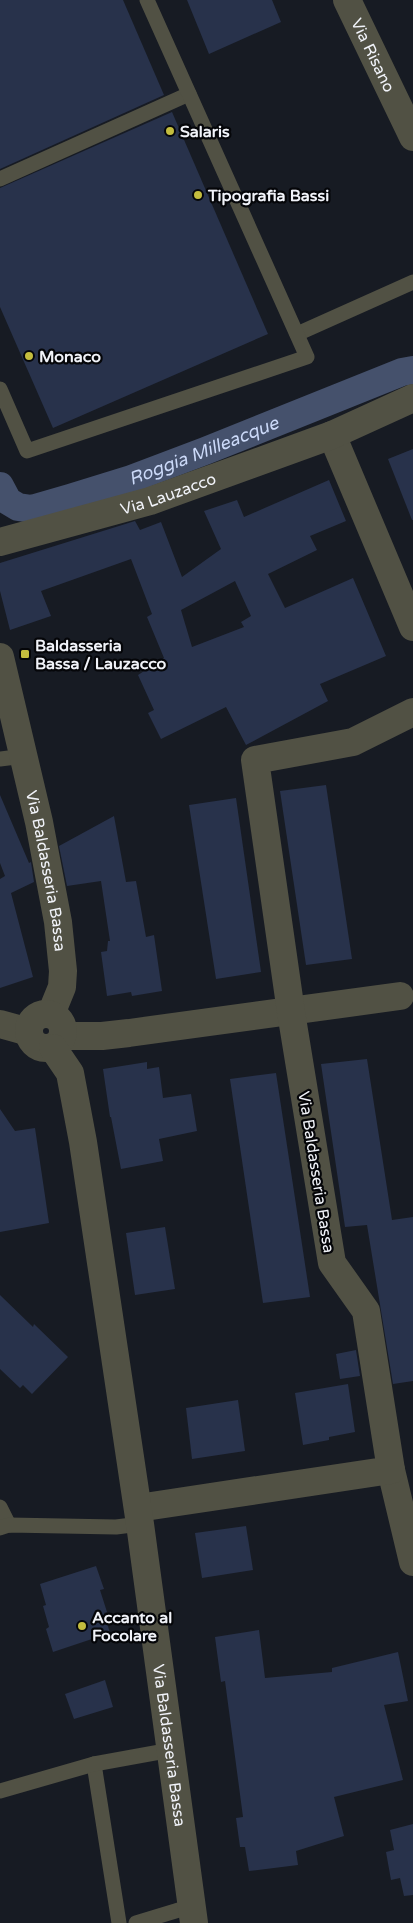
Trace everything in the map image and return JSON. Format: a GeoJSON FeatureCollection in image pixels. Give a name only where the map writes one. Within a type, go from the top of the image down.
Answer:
{"type":"FeatureCollection","features":[{"type":"Feature","properties":{"kind":"street","name":"Via Risano"},"geometry":{"type":"LineString","coordinates":[[348,0],[413,137]]}},
{"type":"Feature","properties":{"kind":"street","name":"Via Lauzacco"},"geometry":{"type":"LineString","coordinates":[[0,542],[150,501],[332,435],[413,398]]}},
{"type":"Feature","properties":{"kind":"street"},"geometry":{"type":"LineString","coordinates":[[332,435],[413,627]]}},
{"type":"Feature","properties":{"kind":"street","name":"Via Baldasseria Bassa"},"geometry":{"type":"LineString","coordinates":[[0,657],[12,758],[39,822],[58,922],[62,961],[62,987],[56,1033],[73,1083],[139,1516],[193,1914]]}},
{"type":"Feature","properties":{"kind":"street","name":"Via Baldasseria Bassa"},"geometry":{"type":"LineString","coordinates":[[413,712],[353,742],[255,760],[291,1012],[332,1263],[366,1311],[390,1470],[413,1562]]}},
{"type":"Feature","properties":{"kind":"street"},"geometry":{"type":"LineString","coordinates":[[0,1024],[28,1032],[30,1025],[39,1015],[56,1033],[102,1036],[400,996]]}},
{"type":"Feature","properties":{"kind":"street"},"geometry":{"type":"LineString","coordinates":[[139,1516],[390,1470]]}},
{"type":"Feature","properties":{"kind":"lane"},"geometry":{"type":"LineString","coordinates":[[0,390],[27,451],[307,357],[147,0]]}},
{"type":"Feature","properties":{"kind":"lane"},"geometry":{"type":"LineString","coordinates":[[0,179],[189,94]]}},
{"type":"Feature","properties":{"kind":"lane"},"geometry":{"type":"LineString","coordinates":[[297,334],[413,282]]}},
{"type":"Feature","properties":{"kind":"lane"},"geometry":{"type":"LineString","coordinates":[[0,1507],[4,1527],[116,1527],[139,1516]]}},
{"type":"Feature","properties":{"kind":"lane"},"geometry":{"type":"LineString","coordinates":[[0,1791],[94,1764],[171,1750]]}},
{"type":"Feature","properties":{"kind":"lane"},"geometry":{"type":"LineString","coordinates":[[94,1764],[119,1923]]}},
{"type":"Feature","properties":{"kind":"lane"},"geometry":{"type":"LineString","coordinates":[[136,1923],[193,1914]]}},
{"type":"Feature","properties":{"kind":"building"},"geometry":{"type":"Polygon","coordinates":[[[0,0],[123,0],[164,95],[0,169],[0,0]]]}},
{"type":"Feature","properties":{"kind":"building"},"geometry":{"type":"Polygon","coordinates":[[[187,0],[272,0],[281,22],[209,54],[187,0]]]}},
{"type":"Feature","properties":{"kind":"building"},"geometry":{"type":"Polygon","coordinates":[[[172,112],[268,334],[53,428],[0,307],[0,188],[172,112]]]}},
{"type":"Feature","properties":{"kind":"building"},"geometry":{"type":"Polygon","coordinates":[[[413,449],[413,520],[412,520],[388,459],[413,449]]]}},
{"type":"Feature","properties":{"kind":"building"},"geometry":{"type":"Polygon","coordinates":[[[329,480],[346,521],[310,536],[317,550],[268,574],[285,608],[353,578],[386,656],[320,684],[328,701],[246,745],[226,707],[161,739],[148,713],[154,710],[138,675],[164,658],[147,617],[152,614],[131,559],[41,591],[51,616],[10,630],[0,591],[0,563],[135,521],[140,530],[161,522],[182,577],[221,549],[204,511],[237,500],[244,517],[329,480]],[[235,581],[181,610],[192,647],[244,627],[241,622],[251,616],[235,581]]]}},
{"type":"Feature","properties":{"kind":"building"},"geometry":{"type":"Polygon","coordinates":[[[326,785],[352,959],[306,965],[280,791],[326,785]]]}},
{"type":"Feature","properties":{"kind":"building"},"geometry":{"type":"Polygon","coordinates":[[[0,795],[29,863],[31,862],[34,882],[11,893],[33,977],[0,988],[0,879],[5,876],[0,863],[0,795]]]}},
{"type":"Feature","properties":{"kind":"building"},"geometry":{"type":"Polygon","coordinates":[[[236,798],[261,972],[216,979],[189,805],[236,798]]]}},
{"type":"Feature","properties":{"kind":"building"},"geometry":{"type":"Polygon","coordinates":[[[114,816],[126,882],[136,881],[146,937],[154,935],[162,991],[132,996],[131,992],[107,996],[101,952],[107,951],[108,941],[110,941],[101,881],[67,886],[59,846],[114,816]]]}},
{"type":"Feature","properties":{"kind":"building"},"geometry":{"type":"Polygon","coordinates":[[[367,1059],[392,1220],[413,1217],[413,1381],[393,1384],[367,1225],[345,1227],[321,1064],[367,1059]]]}},
{"type":"Feature","properties":{"kind":"building"},"geometry":{"type":"Polygon","coordinates":[[[147,1062],[147,1069],[159,1067],[163,1098],[191,1094],[197,1131],[159,1139],[163,1161],[121,1169],[110,1117],[103,1069],[147,1062]]]}},
{"type":"Feature","properties":{"kind":"building"},"geometry":{"type":"Polygon","coordinates":[[[276,1073],[310,1297],[263,1303],[230,1079],[276,1073]]]}},
{"type":"Feature","properties":{"kind":"building"},"geometry":{"type":"Polygon","coordinates":[[[0,1109],[15,1131],[35,1128],[49,1223],[0,1232],[0,1109]]]}},
{"type":"Feature","properties":{"kind":"building"},"geometry":{"type":"Polygon","coordinates":[[[165,1227],[175,1289],[135,1295],[126,1233],[165,1227]]]}},
{"type":"Feature","properties":{"kind":"building"},"geometry":{"type":"Polygon","coordinates":[[[0,1295],[68,1357],[32,1394],[23,1385],[20,1388],[0,1369],[0,1295]]]}},
{"type":"Feature","properties":{"kind":"building"},"geometry":{"type":"Polygon","coordinates":[[[356,1350],[360,1376],[340,1379],[336,1354],[356,1350]]]}},
{"type":"Feature","properties":{"kind":"building"},"geometry":{"type":"Polygon","coordinates":[[[348,1384],[355,1432],[303,1445],[295,1393],[348,1384]]]}},
{"type":"Feature","properties":{"kind":"building"},"geometry":{"type":"Polygon","coordinates":[[[238,1400],[245,1451],[192,1459],[186,1408],[238,1400]]]}},
{"type":"Feature","properties":{"kind":"building"},"geometry":{"type":"Polygon","coordinates":[[[246,1526],[253,1570],[202,1578],[195,1533],[246,1526]]]}},
{"type":"Feature","properties":{"kind":"building"},"geometry":{"type":"Polygon","coordinates":[[[96,1566],[104,1589],[100,1590],[107,1612],[104,1613],[110,1633],[53,1652],[46,1629],[49,1627],[43,1606],[46,1605],[40,1584],[96,1566]]]}},
{"type":"Feature","properties":{"kind":"building"},"geometry":{"type":"Polygon","coordinates":[[[259,1630],[265,1678],[332,1672],[332,1668],[398,1652],[408,1701],[384,1705],[403,1780],[334,1797],[344,1836],[296,1851],[298,1865],[249,1871],[245,1847],[240,1847],[236,1818],[243,1817],[225,1681],[221,1682],[215,1637],[259,1630]]]}},
{"type":"Feature","properties":{"kind":"building"},"geometry":{"type":"Polygon","coordinates":[[[105,1680],[113,1707],[74,1719],[65,1694],[105,1680]]]}},
{"type":"Feature","properties":{"kind":"building"},"geometry":{"type":"Polygon","coordinates":[[[413,1824],[413,1895],[404,1896],[400,1878],[391,1880],[386,1852],[394,1850],[390,1830],[413,1824]]]}},
{"type":"Feature","properties":{"kind":"waterway","name":"Roggia Milleacque"},"geometry":{"type":"LineString","coordinates":[[0,486],[8,501],[18,507],[32,509],[131,479],[402,372],[413,370]]}},
{"type":"Feature","properties":{"kind":"place","name":"Salaris"},"geometry":{"type":"Point","coordinates":[170,131]}},
{"type":"Feature","properties":{"kind":"place","name":"Tipografia Bassi"},"geometry":{"type":"Point","coordinates":[198,195]}},
{"type":"Feature","properties":{"kind":"place","name":"Monaco"},"geometry":{"type":"Point","coordinates":[29,356]}},
{"type":"Feature","properties":{"kind":"place","name":"Baldasseria Bassa / Lauzacco"},"geometry":{"type":"Point","coordinates":[25,654]}},
{"type":"Feature","properties":{"kind":"place","name":"Accanto al Focolare"},"geometry":{"type":"Point","coordinates":[82,1626]}}]}
